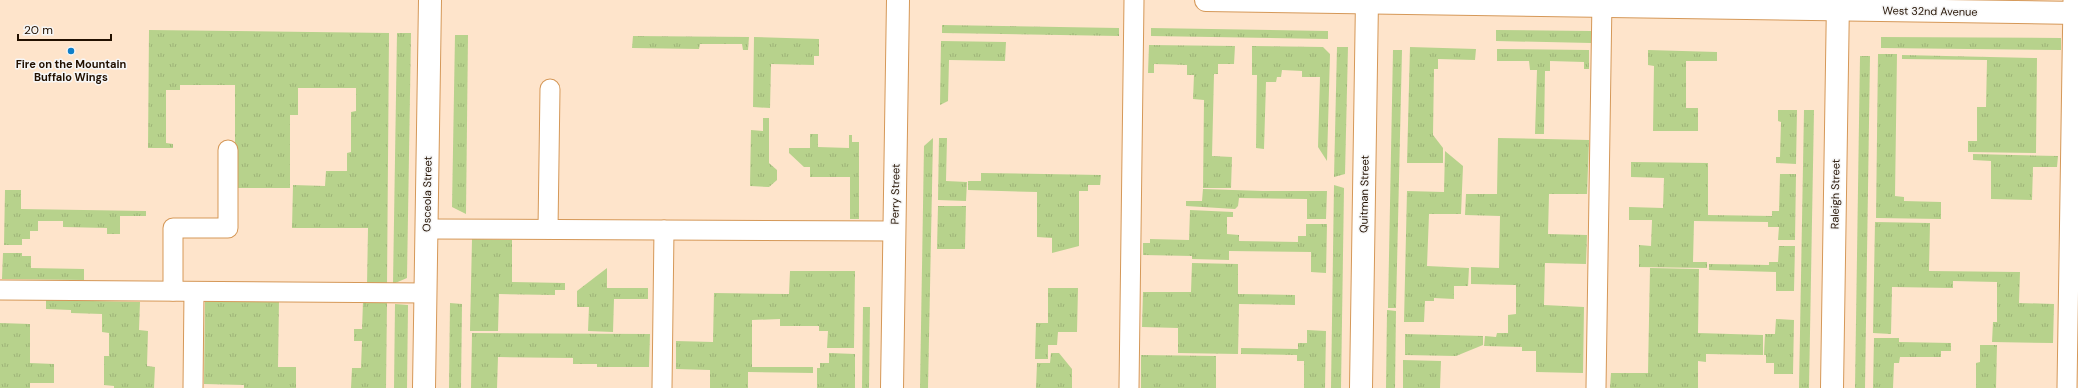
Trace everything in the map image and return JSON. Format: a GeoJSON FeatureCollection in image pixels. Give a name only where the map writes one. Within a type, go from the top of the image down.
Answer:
{"type":"FeatureCollection","features":[{"type":"Feature","properties":{"kind":"street","name":"Osceola Street"},"geometry":{"type":"LineString","coordinates":[[424,388],[430,0]]}},
{"type":"Feature","properties":{"kind":"street","name":"Perry Street"},"geometry":{"type":"LineString","coordinates":[[892,388],[898,0]]}},
{"type":"Feature","properties":{"kind":"street","name":"West 32nd Avenue"},"geometry":{"type":"LineString","coordinates":[[1206,0],[2075,8]]}},
{"type":"Feature","properties":{"kind":"street","name":"Quitman Street"},"geometry":{"type":"LineString","coordinates":[[1361,388],[1367,1]]}},
{"type":"Feature","properties":{"kind":"street","name":"Raleigh Street"},"geometry":{"type":"LineString","coordinates":[[1832,388],[1838,5]]}},
{"type":"Feature","properties":{"kind":"lane"},"geometry":{"type":"LineString","coordinates":[[1129,388],[1134,0]]}},
{"type":"Feature","properties":{"kind":"lane"},"geometry":{"type":"LineString","coordinates":[[1596,388],[1602,3]]}},
{"type":"Feature","properties":{"kind":"lane"},"geometry":{"type":"LineString","coordinates":[[2067,388],[2075,8]]}},
{"type":"Feature","properties":{"kind":"lane"},"geometry":{"type":"LineString","coordinates":[[548,230],[550,89]]}},
{"type":"Feature","properties":{"kind":"lane"},"geometry":{"type":"LineString","coordinates":[[173,291],[173,228],[228,228],[228,150]]}},
{"type":"Feature","properties":{"kind":"lane"},"geometry":{"type":"LineString","coordinates":[[426,229],[895,231]]}},
{"type":"Feature","properties":{"kind":"lane"},"geometry":{"type":"LineString","coordinates":[[662,388],[664,230]]}},
{"type":"Feature","properties":{"kind":"lane"},"geometry":{"type":"LineString","coordinates":[[0,290],[426,293]]}},
{"type":"Feature","properties":{"kind":"lane"},"geometry":{"type":"LineString","coordinates":[[193,388],[194,292]]}},
{"type":"Feature","properties":{"kind":"green space"},"geometry":{"type":"Polygon","coordinates":[[[942,25],[1119,28],[1119,36],[942,33],[942,25]]]}},
{"type":"Feature","properties":{"kind":"green space"},"geometry":{"type":"Polygon","coordinates":[[[1151,28],[1328,31],[1328,39],[1151,36],[1151,28]]]}},
{"type":"Feature","properties":{"kind":"green space"},"geometry":{"type":"Polygon","coordinates":[[[149,30],[389,33],[387,286],[367,286],[368,228],[292,228],[293,185],[325,186],[326,171],[347,171],[347,153],[351,152],[351,112],[356,111],[356,88],[298,88],[298,115],[290,115],[290,188],[235,188],[235,85],[180,85],[180,90],[166,90],[166,143],[173,144],[173,148],[148,148],[149,30]]]}},
{"type":"Feature","properties":{"kind":"green space"},"geometry":{"type":"Polygon","coordinates":[[[1496,30],[1591,31],[1591,43],[1496,41],[1496,30]]]}},
{"type":"Feature","properties":{"kind":"green space"},"geometry":{"type":"Polygon","coordinates":[[[397,33],[411,33],[407,278],[393,284],[397,33]]]}},
{"type":"Feature","properties":{"kind":"green space"},"geometry":{"type":"Polygon","coordinates":[[[455,35],[468,35],[466,214],[452,207],[455,35]]]}},
{"type":"Feature","properties":{"kind":"green space"},"geometry":{"type":"Polygon","coordinates":[[[633,36],[749,37],[748,50],[743,50],[742,44],[700,44],[699,49],[632,48],[633,36]]]}},
{"type":"Feature","properties":{"kind":"green space"},"geometry":{"type":"Polygon","coordinates":[[[754,37],[819,39],[819,56],[814,56],[814,65],[771,64],[770,108],[753,107],[754,37]]]}},
{"type":"Feature","properties":{"kind":"green space"},"geometry":{"type":"Polygon","coordinates":[[[1881,37],[2061,38],[2061,50],[1881,48],[1881,37]]]}},
{"type":"Feature","properties":{"kind":"green space"},"geometry":{"type":"Polygon","coordinates":[[[941,41],[1006,42],[1005,61],[949,60],[948,101],[940,105],[941,41]]]}},
{"type":"Feature","properties":{"kind":"green space"},"geometry":{"type":"Polygon","coordinates":[[[1149,45],[1235,46],[1234,64],[1218,64],[1218,74],[1214,74],[1212,156],[1232,157],[1231,188],[1203,188],[1204,100],[1193,99],[1194,75],[1187,75],[1187,65],[1154,64],[1154,73],[1148,73],[1149,45]]]}},
{"type":"Feature","properties":{"kind":"green space"},"geometry":{"type":"Polygon","coordinates":[[[1252,46],[1323,47],[1330,54],[1327,161],[1318,147],[1320,77],[1302,77],[1302,71],[1282,70],[1281,77],[1277,77],[1276,82],[1266,82],[1264,149],[1256,148],[1257,75],[1252,75],[1252,46]]]}},
{"type":"Feature","properties":{"kind":"green space"},"geometry":{"type":"Polygon","coordinates":[[[1337,47],[1348,47],[1345,174],[1334,177],[1337,47]]]}},
{"type":"Feature","properties":{"kind":"green space"},"geometry":{"type":"Polygon","coordinates":[[[1410,47],[1476,49],[1475,60],[1438,59],[1438,69],[1434,69],[1433,135],[1443,148],[1443,163],[1407,163],[1410,47]]]}},
{"type":"Feature","properties":{"kind":"green space"},"geometry":{"type":"Polygon","coordinates":[[[1497,49],[1589,50],[1589,69],[1584,69],[1584,62],[1550,61],[1550,71],[1545,71],[1544,134],[1535,134],[1537,70],[1530,70],[1529,61],[1497,61],[1497,49]]]}},
{"type":"Feature","properties":{"kind":"green space"},"geometry":{"type":"Polygon","coordinates":[[[1393,50],[1402,50],[1396,308],[1388,308],[1393,50]]]}},
{"type":"Feature","properties":{"kind":"green space"},"geometry":{"type":"Polygon","coordinates":[[[1648,50],[1717,52],[1717,61],[1686,61],[1686,108],[1698,108],[1698,131],[1653,131],[1654,66],[1648,65],[1648,50]]]}},
{"type":"Feature","properties":{"kind":"green space"},"geometry":{"type":"Polygon","coordinates":[[[1878,54],[1897,54],[1895,196],[1904,197],[1904,201],[1941,202],[1941,219],[1876,218],[1878,54]]]}},
{"type":"Feature","properties":{"kind":"green space"},"geometry":{"type":"Polygon","coordinates":[[[1902,55],[2037,58],[2036,153],[1968,152],[1968,141],[1977,141],[1977,107],[1986,107],[1987,60],[1902,59],[1902,55]]]}},
{"type":"Feature","properties":{"kind":"green space"},"geometry":{"type":"Polygon","coordinates":[[[1860,56],[1870,56],[1865,388],[1855,388],[1860,56]]]}},
{"type":"Feature","properties":{"kind":"green space"},"geometry":{"type":"Polygon","coordinates":[[[1778,110],[1797,110],[1796,164],[1776,163],[1776,157],[1780,157],[1781,122],[1778,121],[1778,110]]]}},
{"type":"Feature","properties":{"kind":"green space"},"geometry":{"type":"Polygon","coordinates":[[[1804,110],[1814,110],[1809,388],[1799,388],[1804,110]]]}},
{"type":"Feature","properties":{"kind":"green space"},"geometry":{"type":"Polygon","coordinates":[[[763,118],[769,118],[769,163],[777,170],[777,180],[769,187],[750,186],[751,130],[763,131],[763,118]]]}},
{"type":"Feature","properties":{"kind":"green space"},"geometry":{"type":"Polygon","coordinates":[[[810,134],[818,134],[818,147],[849,148],[849,135],[852,135],[852,142],[859,142],[859,219],[850,219],[850,177],[810,177],[810,167],[804,167],[789,153],[789,148],[810,148],[810,134]]]}},
{"type":"Feature","properties":{"kind":"green space"},"geometry":{"type":"Polygon","coordinates":[[[933,138],[928,388],[920,388],[924,146],[933,138]]]}},
{"type":"Feature","properties":{"kind":"green space"},"geometry":{"type":"Polygon","coordinates":[[[939,138],[947,138],[946,181],[967,182],[966,201],[938,200],[939,138]]]}},
{"type":"Feature","properties":{"kind":"green space"},"geometry":{"type":"Polygon","coordinates":[[[1498,138],[1589,140],[1587,194],[1549,194],[1548,234],[1587,235],[1586,264],[1545,263],[1544,305],[1584,307],[1583,373],[1536,372],[1536,351],[1522,351],[1522,347],[1484,346],[1485,336],[1496,337],[1497,333],[1508,333],[1508,315],[1516,314],[1516,285],[1471,284],[1471,267],[1499,268],[1500,216],[1465,215],[1466,194],[1497,194],[1498,138]]]}},
{"type":"Feature","properties":{"kind":"green space"},"geometry":{"type":"Polygon","coordinates":[[[1445,151],[1463,166],[1461,214],[1429,214],[1427,266],[1469,268],[1468,286],[1454,286],[1454,299],[1434,298],[1434,301],[1425,301],[1424,322],[1404,322],[1407,191],[1444,192],[1445,151]]]}},
{"type":"Feature","properties":{"kind":"green space"},"geometry":{"type":"Polygon","coordinates":[[[1973,154],[2058,156],[2057,167],[2033,167],[2032,200],[1991,199],[1991,161],[1973,160],[1973,154]]]}},
{"type":"Feature","properties":{"kind":"green space"},"geometry":{"type":"Polygon","coordinates":[[[1631,162],[1708,163],[1708,215],[1772,216],[1772,211],[1779,211],[1780,174],[1796,174],[1795,240],[1778,240],[1779,227],[1768,227],[1768,222],[1694,221],[1693,262],[1707,262],[1707,268],[1639,267],[1639,245],[1651,246],[1652,220],[1629,220],[1629,207],[1663,208],[1664,178],[1631,177],[1631,162]]]}},
{"type":"Feature","properties":{"kind":"green space"},"geometry":{"type":"Polygon","coordinates":[[[981,173],[1101,175],[1100,185],[1088,185],[1088,191],[1079,191],[1079,246],[1052,253],[1052,238],[1037,237],[1037,192],[968,190],[968,181],[981,181],[981,173]]]}},
{"type":"Feature","properties":{"kind":"green space"},"geometry":{"type":"Polygon","coordinates":[[[1334,185],[1344,188],[1341,388],[1331,388],[1334,185]]]}},
{"type":"Feature","properties":{"kind":"green space"},"geometry":{"type":"Polygon","coordinates":[[[1203,189],[1327,191],[1326,219],[1307,219],[1307,199],[1239,198],[1238,206],[1235,209],[1186,206],[1186,201],[1202,201],[1203,189]]]}},
{"type":"Feature","properties":{"kind":"green space"},"geometry":{"type":"Polygon","coordinates":[[[5,190],[21,190],[21,209],[146,211],[146,216],[120,216],[120,234],[107,234],[107,228],[63,227],[63,221],[38,221],[38,231],[30,231],[30,239],[22,239],[22,245],[4,245],[5,190]]]}},
{"type":"Feature","properties":{"kind":"green space"},"geometry":{"type":"Polygon","coordinates":[[[938,206],[966,206],[965,249],[937,249],[938,206]]]}},
{"type":"Feature","properties":{"kind":"green space"},"geometry":{"type":"Polygon","coordinates":[[[1190,210],[1233,212],[1233,217],[1227,217],[1227,234],[1239,235],[1239,241],[1298,242],[1298,236],[1306,236],[1306,224],[1327,224],[1326,273],[1311,272],[1311,252],[1229,251],[1229,260],[1192,259],[1192,256],[1143,255],[1143,243],[1150,243],[1150,239],[1189,240],[1190,210]]]}},
{"type":"Feature","properties":{"kind":"green space"},"geometry":{"type":"Polygon","coordinates":[[[1875,222],[1930,223],[1929,271],[2020,272],[2019,303],[2054,304],[2053,343],[1992,342],[1993,322],[1997,322],[1997,282],[1953,281],[1953,288],[1892,287],[1891,334],[1873,333],[1875,222]]]}},
{"type":"Feature","properties":{"kind":"green space"},"geometry":{"type":"Polygon","coordinates":[[[472,239],[512,240],[512,282],[565,283],[565,290],[555,290],[555,295],[499,294],[498,331],[470,331],[472,239]]]}},
{"type":"Feature","properties":{"kind":"green space"},"geometry":{"type":"Polygon","coordinates":[[[1779,246],[1795,246],[1794,291],[1776,291],[1776,272],[1709,270],[1709,264],[1769,265],[1769,262],[1778,262],[1779,246]]]}},
{"type":"Feature","properties":{"kind":"green space"},"geometry":{"type":"Polygon","coordinates":[[[3,253],[22,253],[22,256],[31,256],[31,268],[84,269],[84,280],[2,279],[3,253]]]}},
{"type":"Feature","properties":{"kind":"green space"},"geometry":{"type":"Polygon","coordinates":[[[1192,263],[1238,264],[1238,294],[1295,295],[1295,305],[1239,304],[1238,354],[1178,353],[1178,328],[1142,327],[1143,292],[1191,292],[1192,263]]]}},
{"type":"Feature","properties":{"kind":"green space"},"geometry":{"type":"Polygon","coordinates":[[[607,268],[607,288],[648,288],[648,299],[614,299],[613,332],[588,331],[589,307],[577,307],[577,291],[607,268]]]}},
{"type":"Feature","properties":{"kind":"green space"},"geometry":{"type":"Polygon","coordinates":[[[1650,268],[1699,269],[1698,333],[1763,335],[1763,355],[1706,354],[1706,362],[1698,361],[1698,388],[1610,388],[1611,373],[1648,373],[1650,268]]]}},
{"type":"Feature","properties":{"kind":"green space"},"geometry":{"type":"Polygon","coordinates":[[[790,271],[855,271],[854,348],[827,348],[828,331],[819,331],[819,326],[780,326],[780,319],[752,320],[752,367],[813,367],[813,373],[748,372],[748,388],[710,388],[710,370],[676,369],[676,341],[713,342],[714,293],[789,294],[790,271]]]}},
{"type":"Feature","properties":{"kind":"green space"},"geometry":{"type":"Polygon","coordinates":[[[1048,288],[1078,288],[1077,332],[1058,332],[1057,345],[1048,345],[1048,359],[1035,359],[1036,323],[1048,323],[1048,288]]]}},
{"type":"Feature","properties":{"kind":"green space"},"geometry":{"type":"Polygon","coordinates":[[[205,299],[279,300],[278,367],[296,367],[296,388],[244,388],[244,385],[204,384],[205,299]]]}},
{"type":"Feature","properties":{"kind":"green space"},"geometry":{"type":"Polygon","coordinates":[[[46,300],[140,302],[139,330],[148,331],[147,366],[155,367],[154,388],[114,388],[114,386],[104,385],[104,356],[109,356],[109,333],[102,332],[102,314],[71,313],[71,310],[46,309],[46,300]]]}},
{"type":"Feature","properties":{"kind":"green space"},"geometry":{"type":"Polygon","coordinates":[[[363,302],[387,302],[386,388],[351,388],[352,368],[361,368],[362,341],[354,341],[354,329],[362,329],[363,302]]]}},
{"type":"Feature","properties":{"kind":"green space"},"geometry":{"type":"Polygon","coordinates":[[[450,303],[462,304],[461,388],[449,388],[450,303]]]}},
{"type":"Feature","properties":{"kind":"green space"},"geometry":{"type":"Polygon","coordinates":[[[395,304],[408,305],[407,388],[394,388],[395,304]]]}},
{"type":"Feature","properties":{"kind":"green space"},"geometry":{"type":"Polygon","coordinates":[[[863,307],[870,307],[869,388],[862,388],[863,307]]]}},
{"type":"Feature","properties":{"kind":"green space"},"geometry":{"type":"Polygon","coordinates":[[[1387,310],[1396,311],[1395,388],[1386,388],[1387,310]]]}},
{"type":"Feature","properties":{"kind":"green space"},"geometry":{"type":"Polygon","coordinates":[[[1776,319],[1794,320],[1793,374],[1774,374],[1774,363],[1766,363],[1766,355],[1764,355],[1765,334],[1775,334],[1776,319]]]}},
{"type":"Feature","properties":{"kind":"green space"},"geometry":{"type":"Polygon","coordinates":[[[0,323],[30,324],[30,363],[54,364],[54,383],[30,383],[30,388],[0,388],[0,323]]]}},
{"type":"Feature","properties":{"kind":"green space"},"geometry":{"type":"Polygon","coordinates":[[[1307,330],[1326,331],[1325,388],[1304,388],[1304,361],[1297,361],[1297,355],[1241,354],[1241,348],[1298,349],[1298,343],[1307,343],[1307,330]]]}},
{"type":"Feature","properties":{"kind":"green space"},"geometry":{"type":"Polygon","coordinates":[[[472,333],[650,334],[649,367],[597,367],[597,364],[573,364],[573,358],[498,357],[497,388],[471,388],[472,333]]]}},
{"type":"Feature","properties":{"kind":"green space"},"geometry":{"type":"Polygon","coordinates":[[[1405,334],[1483,336],[1483,345],[1456,356],[1405,355],[1405,334]]]}},
{"type":"Feature","properties":{"kind":"green space"},"geometry":{"type":"Polygon","coordinates":[[[1874,338],[1899,338],[1899,342],[1951,343],[1951,351],[1941,351],[1941,357],[1900,357],[1899,363],[1894,363],[1893,388],[1873,388],[1874,338]]]}},
{"type":"Feature","properties":{"kind":"green space"},"geometry":{"type":"Polygon","coordinates":[[[1980,345],[1997,345],[1996,388],[1976,388],[1976,363],[1980,362],[1980,345]]]}},
{"type":"Feature","properties":{"kind":"green space"},"geometry":{"type":"Polygon","coordinates":[[[829,353],[855,354],[855,388],[817,388],[817,368],[820,368],[820,363],[829,363],[829,353]]]}},
{"type":"Feature","properties":{"kind":"green space"},"geometry":{"type":"Polygon","coordinates":[[[1051,353],[1059,353],[1072,369],[1072,388],[1036,388],[1037,363],[1050,363],[1051,353]]]}},
{"type":"Feature","properties":{"kind":"green space"},"geometry":{"type":"Polygon","coordinates":[[[1141,355],[1216,356],[1216,388],[1141,388],[1141,355]]]}},
{"type":"Feature","properties":{"kind":"green space"},"geometry":{"type":"Polygon","coordinates":[[[1403,360],[1441,361],[1440,388],[1403,388],[1403,360]]]}},
{"type":"Feature","properties":{"kind":"place","name":"Fire on the Mountain Buffalo Wings"},"geometry":{"type":"Point","coordinates":[71,51]}}]}
